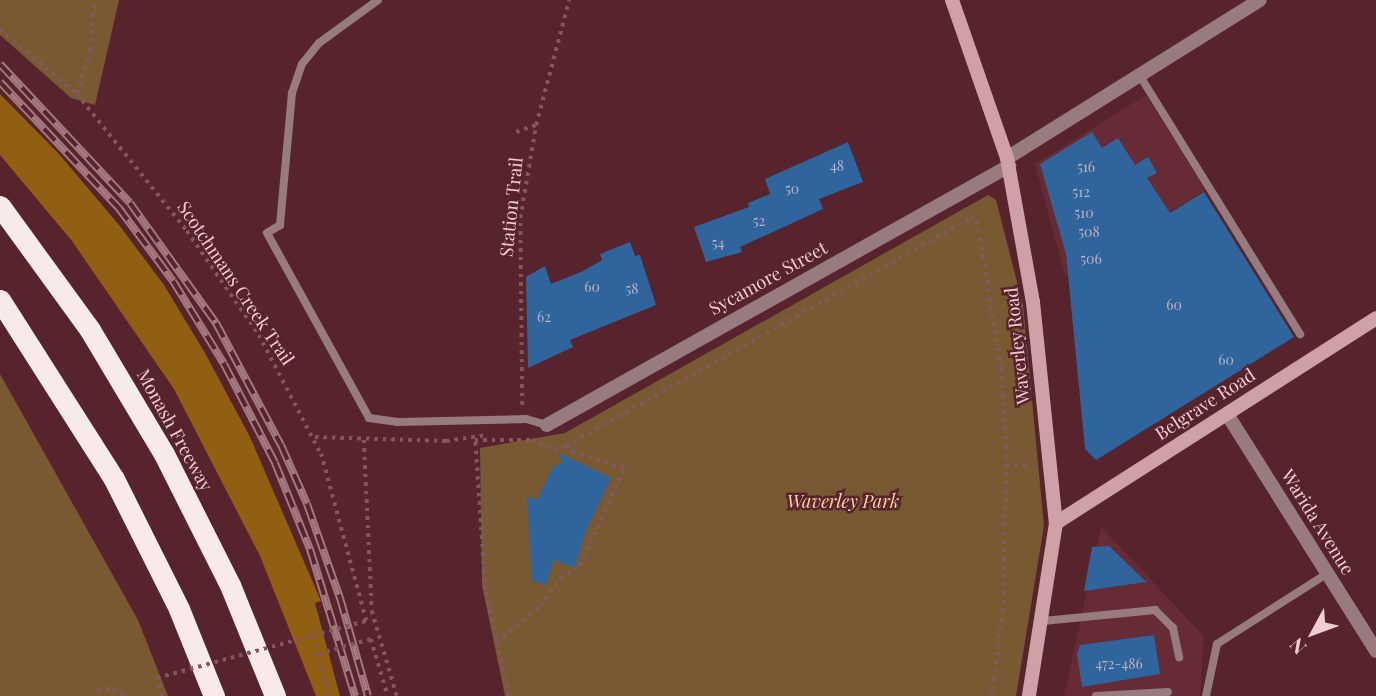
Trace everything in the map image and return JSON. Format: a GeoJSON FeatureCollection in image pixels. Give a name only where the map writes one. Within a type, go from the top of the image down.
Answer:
{"type":"FeatureCollection","features":[{"type":"Feature","properties":{"kind":"highway","name":"Monash Freeway"},"geometry":{"type":"LineString","coordinates":[[0,206],[90,330],[164,454],[230,585],[275,696]]}},
{"type":"Feature","properties":{"kind":"highway"},"geometry":{"type":"LineString","coordinates":[[0,300],[114,479],[179,609],[214,696]]}},
{"type":"Feature","properties":{"kind":"main road","name":"Waverley Road"},"geometry":{"type":"LineString","coordinates":[[952,0],[1008,162],[1033,302],[1056,523],[1043,621],[1029,696]]}},
{"type":"Feature","properties":{"kind":"main road","name":"Belgrave Road"},"geometry":{"type":"LineString","coordinates":[[1056,523],[1376,318]]}},
{"type":"Feature","properties":{"kind":"street","name":"Sycamore Street"},"geometry":{"type":"LineString","coordinates":[[547,425],[1008,162],[1260,0]]}},
{"type":"Feature","properties":{"kind":"street","name":"Warida Avenue"},"geometry":{"type":"LineString","coordinates":[[1227,414],[1376,651]]}},
{"type":"Feature","properties":{"kind":"lane"},"geometry":{"type":"LineString","coordinates":[[378,0],[319,43],[302,64],[292,93],[280,225],[267,233],[369,418],[398,422],[526,419],[547,425]]}},
{"type":"Feature","properties":{"kind":"lane"},"geometry":{"type":"LineString","coordinates":[[1140,76],[1300,334]]}},
{"type":"Feature","properties":{"kind":"lane"},"geometry":{"type":"LineString","coordinates":[[1206,696],[1217,644],[1328,573]]}},
{"type":"Feature","properties":{"kind":"lane"},"geometry":{"type":"LineString","coordinates":[[1043,621],[1155,610],[1172,628],[1180,657]]}},
{"type":"Feature","properties":{"kind":"lane"},"geometry":{"type":"LineString","coordinates":[[1096,696],[1168,692]]}},
{"type":"Feature","properties":{"kind":"path"},"geometry":{"type":"LineString","coordinates":[[77,94],[90,51],[94,0]]}},
{"type":"Feature","properties":{"kind":"path","name":"Station Trail"},"geometry":{"type":"LineString","coordinates":[[526,419],[518,353],[520,218],[536,125],[569,0]]}},
{"type":"Feature","properties":{"kind":"path","name":"Scotchmans Creek Trail"},"geometry":{"type":"LineString","coordinates":[[0,30],[77,94],[149,181],[230,291],[315,437],[366,621],[313,638],[157,678],[162,696]]}},
{"type":"Feature","properties":{"kind":"path"},"geometry":{"type":"LineString","coordinates":[[516,132],[536,125]]}},
{"type":"Feature","properties":{"kind":"path"},"geometry":{"type":"LineString","coordinates":[[509,696],[485,590],[475,440],[533,440],[553,449],[566,446],[972,217],[977,221],[982,247],[1001,368],[1006,465],[1003,610],[992,696]]}},
{"type":"Feature","properties":{"kind":"path"},"geometry":{"type":"LineString","coordinates":[[315,437],[395,441]]}},
{"type":"Feature","properties":{"kind":"path"},"geometry":{"type":"LineString","coordinates":[[364,440],[372,611],[397,696]]}},
{"type":"Feature","properties":{"kind":"path"},"geometry":{"type":"LineString","coordinates":[[496,642],[540,606],[560,578],[580,566],[624,468],[585,457],[566,446]]}},
{"type":"Feature","properties":{"kind":"path"},"geometry":{"type":"LineString","coordinates":[[1006,465],[1048,464]]}},
{"type":"Feature","properties":{"kind":"path"},"geometry":{"type":"LineString","coordinates":[[313,638],[329,696]]}},
{"type":"Feature","properties":{"kind":"path"},"geometry":{"type":"LineString","coordinates":[[318,654],[371,639],[388,696]]}},
{"type":"Feature","properties":{"kind":"path"},"geometry":{"type":"LineString","coordinates":[[97,690],[113,690],[128,696]]}},
{"type":"Feature","properties":{"kind":"shaded area"},"geometry":{"type":"Polygon","coordinates":[[[0,94],[59,154],[119,225],[164,285],[205,353],[250,437],[321,601],[315,603],[340,696],[316,696],[260,556],[174,389],[72,241],[0,155],[0,94]]]}},
{"type":"Feature","properties":{"kind":"shaded area"},"geometry":{"type":"Polygon","coordinates":[[[1146,95],[1206,190],[1065,276],[1035,164],[1146,95]]]}},
{"type":"Feature","properties":{"kind":"shaded area"},"geometry":{"type":"Polygon","coordinates":[[[1101,527],[1204,636],[1200,696],[1064,696],[1101,527]]]}},
{"type":"Feature","properties":{"kind":"green space"},"geometry":{"type":"Polygon","coordinates":[[[0,0],[119,0],[95,105],[71,98],[0,35],[0,0]]]}},
{"type":"Feature","properties":{"kind":"green space","name":"Waverley Park"},"geometry":{"type":"Polygon","coordinates":[[[988,195],[996,200],[1023,305],[1044,526],[1016,696],[505,696],[482,585],[480,448],[565,433],[988,195]]]}},
{"type":"Feature","properties":{"kind":"green space"},"geometry":{"type":"Polygon","coordinates":[[[0,374],[138,620],[168,696],[0,696],[0,374]]]}},
{"type":"Feature","properties":{"kind":"building"},"geometry":{"type":"Polygon","coordinates":[[[1092,132],[1102,148],[1118,138],[1135,165],[1148,157],[1157,173],[1147,178],[1170,213],[1204,192],[1294,337],[1096,460],[1085,449],[1066,254],[1040,164],[1092,132]]]}},
{"type":"Feature","properties":{"kind":"building"},"geometry":{"type":"Polygon","coordinates":[[[848,142],[863,182],[819,199],[823,209],[740,247],[742,252],[706,262],[694,227],[749,207],[748,203],[770,194],[765,179],[848,142]]]}},
{"type":"Feature","properties":{"kind":"building"},"geometry":{"type":"Polygon","coordinates":[[[630,242],[635,256],[640,255],[656,305],[570,340],[573,347],[528,368],[526,277],[545,266],[551,284],[583,271],[602,260],[600,254],[630,242]]]}},
{"type":"Feature","properties":{"kind":"building"},"geometry":{"type":"Polygon","coordinates":[[[559,453],[611,478],[585,533],[575,568],[554,560],[546,585],[532,580],[527,496],[537,500],[553,467],[562,463],[559,453]]]}},
{"type":"Feature","properties":{"kind":"building"},"geometry":{"type":"Polygon","coordinates":[[[1109,546],[1146,582],[1084,591],[1092,547],[1109,546]]]}},
{"type":"Feature","properties":{"kind":"building"},"geometry":{"type":"Polygon","coordinates":[[[1154,635],[1160,674],[1082,687],[1077,653],[1080,645],[1154,635]]]}},
{"type":"Feature","properties":{"kind":"railway"},"geometry":{"type":"LineString","coordinates":[[0,64],[130,203],[216,323],[281,445],[307,504],[340,598],[368,696]]}},
{"type":"Feature","properties":{"kind":"railway"},"geometry":{"type":"LineString","coordinates":[[0,82],[118,207],[173,281],[224,364],[275,463],[310,549],[355,696]]}}]}
